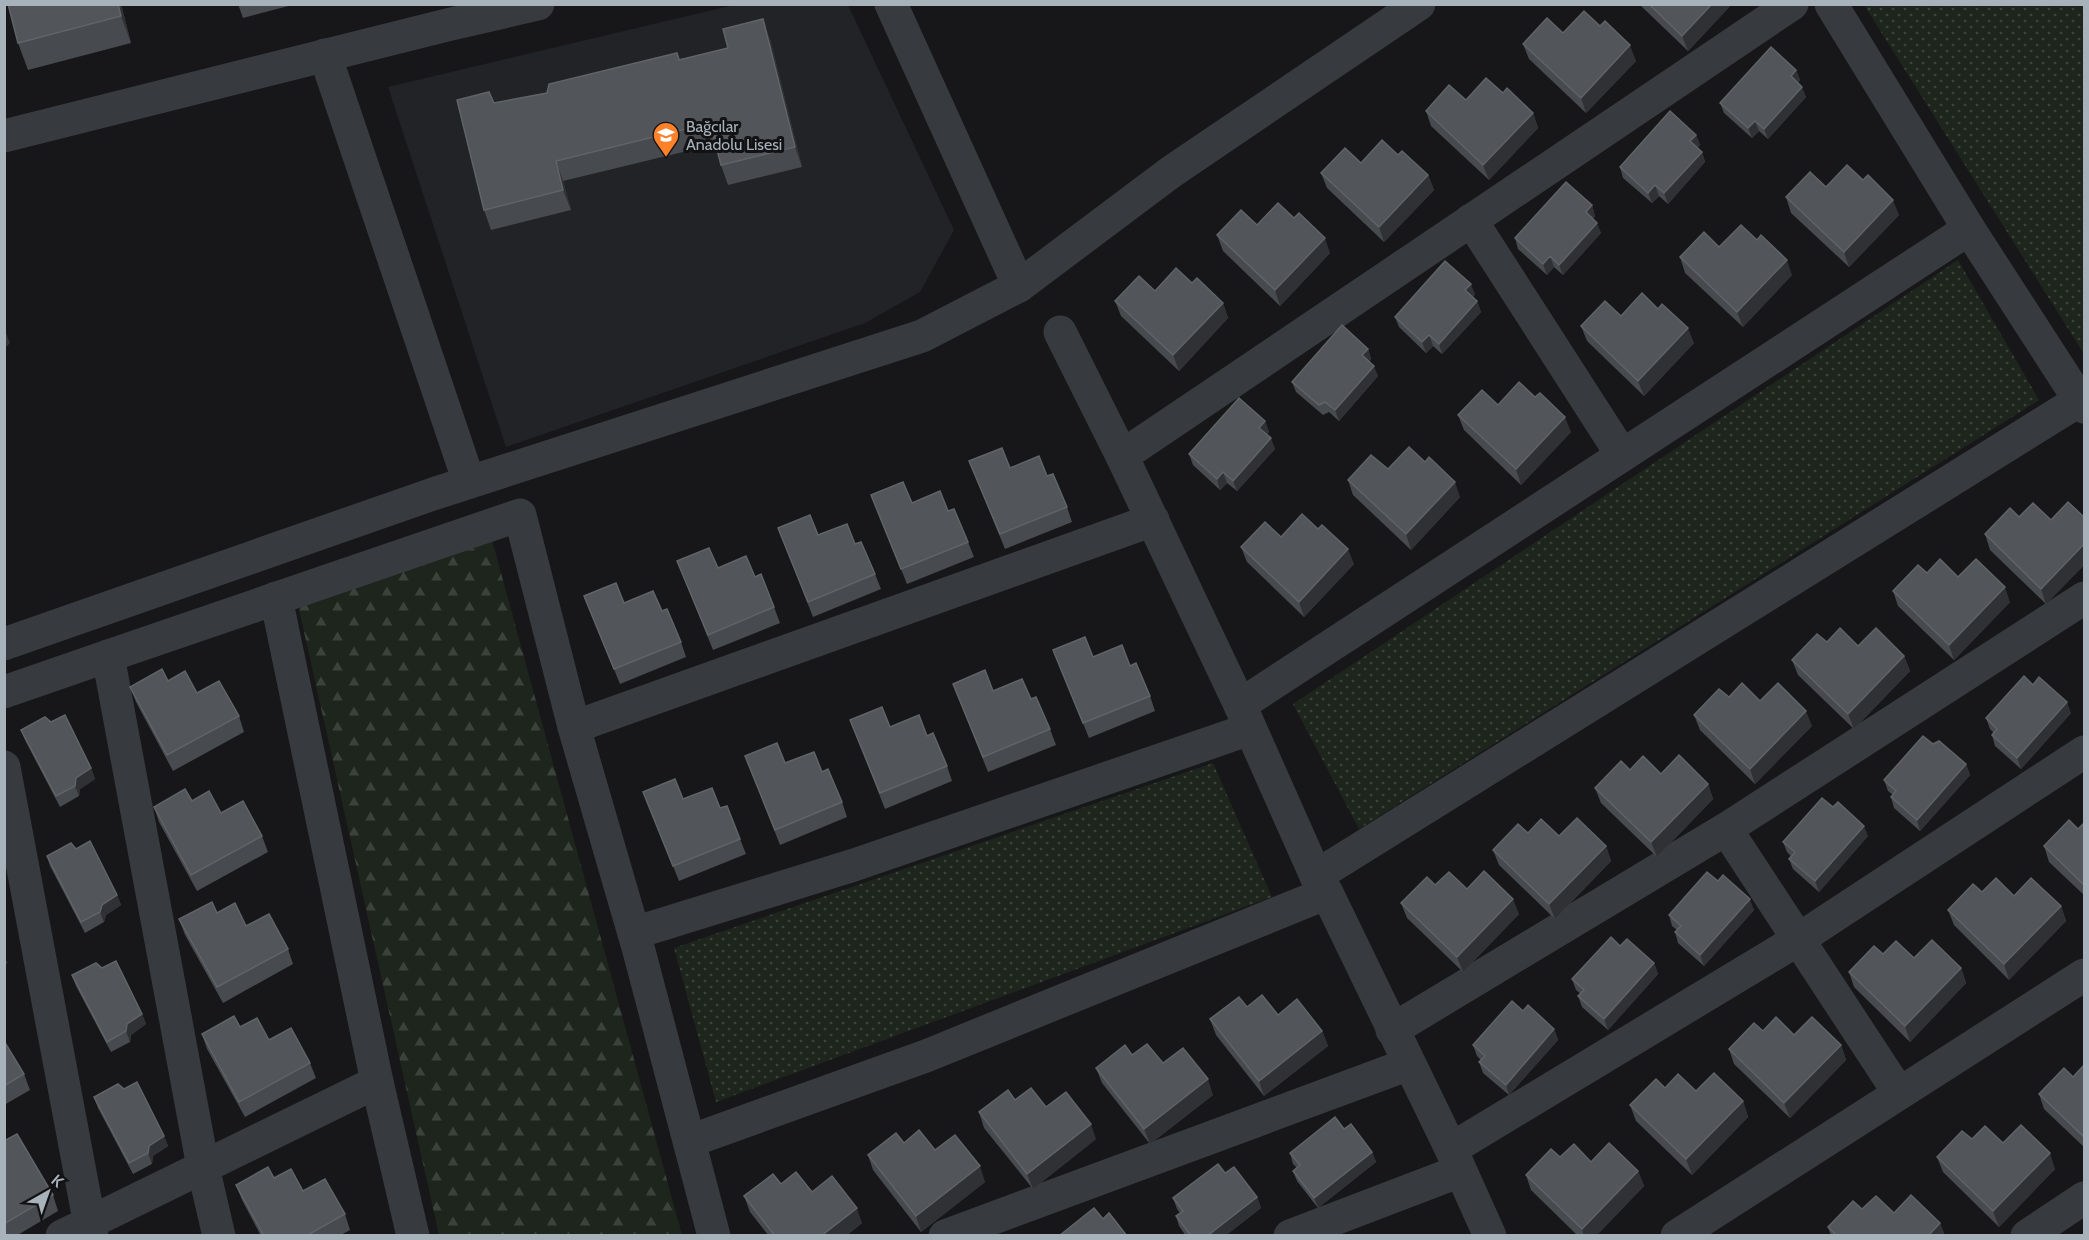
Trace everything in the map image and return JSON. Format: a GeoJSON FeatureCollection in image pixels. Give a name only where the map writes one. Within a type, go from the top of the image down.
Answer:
{"type":"FeatureCollection","features":[{"type":"Feature","properties":{"kind":"street"},"geometry":{"type":"LineString","coordinates":[[4,136],[538,4]]}},
{"type":"Feature","properties":{"kind":"street"},"geometry":{"type":"LineString","coordinates":[[891,4],[1019,286]]}},
{"type":"Feature","properties":{"kind":"street"},"geometry":{"type":"LineString","coordinates":[[4,644],[469,482],[922,336],[1019,286],[1170,171],[1419,4]]}},
{"type":"Feature","properties":{"kind":"street"},"geometry":{"type":"LineString","coordinates":[[1122,456],[1792,4]]}},
{"type":"Feature","properties":{"kind":"street"},"geometry":{"type":"LineString","coordinates":[[690,1141],[926,1056],[1322,885],[2082,404],[1969,229],[1831,4]]}},
{"type":"Feature","properties":{"kind":"street"},"geometry":{"type":"LineString","coordinates":[[325,55],[469,482]]}},
{"type":"Feature","properties":{"kind":"street"},"geometry":{"type":"LineString","coordinates":[[1471,220],[1622,455]]}},
{"type":"Feature","properties":{"kind":"street"},"geometry":{"type":"LineString","coordinates":[[633,933],[854,865],[1245,717],[1622,455],[1969,229]]}},
{"type":"Feature","properties":{"kind":"street"},"geometry":{"type":"LineString","coordinates":[[1060,332],[1153,520],[1322,885],[1456,1160],[1490,1236]]}},
{"type":"Feature","properties":{"kind":"street"},"geometry":{"type":"LineString","coordinates":[[4,692],[520,515],[574,727],[633,933],[714,1236]]}},
{"type":"Feature","properties":{"kind":"street"},"geometry":{"type":"LineString","coordinates":[[574,727],[1153,520]]}},
{"type":"Feature","properties":{"kind":"street"},"geometry":{"type":"LineString","coordinates":[[276,598],[377,1082],[413,1236]]}},
{"type":"Feature","properties":{"kind":"street"},"geometry":{"type":"LineString","coordinates":[[1392,1030],[1726,829],[2085,598]]}},
{"type":"Feature","properties":{"kind":"street"},"geometry":{"type":"LineString","coordinates":[[108,656],[203,1167],[219,1236]]}},
{"type":"Feature","properties":{"kind":"street"},"geometry":{"type":"LineString","coordinates":[[1290,1236],[1456,1160],[2085,752]]}},
{"type":"Feature","properties":{"kind":"street"},"geometry":{"type":"LineString","coordinates":[[4,767],[81,1231],[203,1167],[377,1082]]}},
{"type":"Feature","properties":{"kind":"street"},"geometry":{"type":"LineString","coordinates":[[1726,829],[1899,1093]]}},
{"type":"Feature","properties":{"kind":"street"},"geometry":{"type":"LineString","coordinates":[[1677,1236],[2085,975]]}},
{"type":"Feature","properties":{"kind":"street"},"geometry":{"type":"LineString","coordinates":[[945,1236],[1409,1064]]}},
{"type":"Feature","properties":{"kind":"street"},"geometry":{"type":"LineString","coordinates":[[2027,1236],[2085,1198]]}},
{"type":"Feature","properties":{"kind":"shaded area","name":"Bağcılar Anadolu Lisesi"},"geometry":{"type":"Polygon","coordinates":[[[734,5],[848,5],[954,230],[920,292],[865,323],[506,447],[388,87],[734,5]]]}},
{"type":"Feature","properties":{"kind":"green space"},"geometry":{"type":"Polygon","coordinates":[[[1864,5],[2084,5],[2084,354],[1864,5]]]}},
{"type":"Feature","properties":{"kind":"green space"},"geometry":{"type":"Polygon","coordinates":[[[1958,260],[2039,400],[1359,829],[1293,704],[1958,260]]]}},
{"type":"Feature","properties":{"kind":"green space"},"geometry":{"type":"Polygon","coordinates":[[[492,540],[682,1235],[439,1235],[298,605],[492,540]]]}},
{"type":"Feature","properties":{"kind":"green space"},"geometry":{"type":"Polygon","coordinates":[[[1213,763],[1272,897],[716,1102],[674,948],[1213,763]]]}},
{"type":"Feature","properties":{"kind":"building"},"geometry":{"type":"Polygon","coordinates":[[[8,4],[118,4],[121,16],[18,43],[8,4]]]}},
{"type":"Feature","properties":{"kind":"building"},"geometry":{"type":"Polygon","coordinates":[[[1649,4],[1712,4],[1682,36],[1649,4]]]}},
{"type":"Feature","properties":{"kind":"building"},"geometry":{"type":"Polygon","coordinates":[[[1584,11],[1600,26],[1605,21],[1630,45],[1581,98],[1523,44],[1547,18],[1563,33],[1584,11]]]}},
{"type":"Feature","properties":{"kind":"building"},"geometry":{"type":"Polygon","coordinates":[[[763,19],[795,147],[721,165],[710,123],[556,161],[563,190],[484,210],[457,100],[489,92],[494,103],[547,93],[549,84],[677,53],[679,60],[728,48],[723,29],[763,19]]]}},
{"type":"Feature","properties":{"kind":"building"},"geometry":{"type":"Polygon","coordinates":[[[1771,47],[1796,70],[1791,76],[1802,87],[1764,129],[1755,121],[1748,128],[1720,103],[1771,47]]]}},
{"type":"Feature","properties":{"kind":"building"},"geometry":{"type":"Polygon","coordinates":[[[1486,78],[1503,93],[1507,88],[1533,113],[1483,165],[1426,111],[1449,85],[1466,100],[1486,78]]]}},
{"type":"Feature","properties":{"kind":"building"},"geometry":{"type":"Polygon","coordinates":[[[1670,111],[1696,135],[1690,141],[1702,152],[1664,193],[1655,185],[1648,193],[1620,167],[1670,111]]]}},
{"type":"Feature","properties":{"kind":"building"},"geometry":{"type":"Polygon","coordinates":[[[1382,140],[1398,155],[1402,151],[1428,175],[1379,227],[1321,173],[1345,148],[1361,163],[1382,140]]]}},
{"type":"Feature","properties":{"kind":"building"},"geometry":{"type":"Polygon","coordinates":[[[1847,165],[1863,180],[1868,175],[1893,200],[1844,252],[1786,197],[1810,172],[1826,187],[1847,165]]]}},
{"type":"Feature","properties":{"kind":"building"},"geometry":{"type":"Polygon","coordinates":[[[1566,182],[1592,205],[1586,212],[1597,223],[1559,265],[1550,256],[1543,264],[1515,238],[1566,182]]]}},
{"type":"Feature","properties":{"kind":"building"},"geometry":{"type":"Polygon","coordinates":[[[1278,203],[1294,218],[1299,213],[1325,238],[1275,290],[1217,235],[1241,210],[1257,225],[1278,203]]]}},
{"type":"Feature","properties":{"kind":"building"},"geometry":{"type":"Polygon","coordinates":[[[1741,225],[1757,240],[1761,235],[1787,260],[1737,312],[1680,257],[1704,232],[1719,247],[1741,225]]]}},
{"type":"Feature","properties":{"kind":"building"},"geometry":{"type":"Polygon","coordinates":[[[1445,261],[1471,284],[1465,290],[1477,301],[1439,344],[1429,335],[1422,342],[1395,317],[1445,261]]]}},
{"type":"Feature","properties":{"kind":"building"},"geometry":{"type":"Polygon","coordinates":[[[1176,268],[1192,283],[1197,278],[1223,303],[1173,355],[1115,301],[1139,276],[1155,291],[1176,268]]]}},
{"type":"Feature","properties":{"kind":"building"},"geometry":{"type":"Polygon","coordinates":[[[1642,293],[1658,309],[1662,304],[1688,328],[1638,381],[1581,326],[1605,301],[1621,316],[1642,293]]]}},
{"type":"Feature","properties":{"kind":"building"},"geometry":{"type":"Polygon","coordinates":[[[1342,325],[1368,349],[1362,355],[1374,366],[1335,410],[1325,402],[1319,405],[1292,382],[1342,325]]]}},
{"type":"Feature","properties":{"kind":"building"},"geometry":{"type":"Polygon","coordinates":[[[1519,382],[1535,397],[1540,393],[1565,417],[1516,469],[1458,415],[1482,390],[1498,405],[1519,382]]]}},
{"type":"Feature","properties":{"kind":"building"},"geometry":{"type":"Polygon","coordinates":[[[1239,398],[1265,421],[1259,428],[1271,438],[1233,481],[1223,472],[1217,479],[1189,454],[1239,398]]]}},
{"type":"Feature","properties":{"kind":"building"},"geometry":{"type":"Polygon","coordinates":[[[1409,447],[1425,462],[1429,457],[1455,482],[1406,534],[1348,480],[1371,455],[1388,469],[1409,447]]]}},
{"type":"Feature","properties":{"kind":"building"},"geometry":{"type":"Polygon","coordinates":[[[1002,448],[1010,468],[1039,456],[1047,476],[1053,474],[1067,507],[1000,534],[969,461],[1002,448]]]}},
{"type":"Feature","properties":{"kind":"building"},"geometry":{"type":"Polygon","coordinates":[[[903,482],[912,503],[940,491],[948,511],[954,509],[968,542],[901,569],[871,495],[903,482]]]}},
{"type":"Feature","properties":{"kind":"building"},"geometry":{"type":"Polygon","coordinates":[[[2068,502],[2085,518],[2085,543],[2041,589],[1985,534],[2010,508],[2019,517],[2033,503],[2051,520],[2068,502]]]}},
{"type":"Feature","properties":{"kind":"building"},"geometry":{"type":"Polygon","coordinates":[[[1302,514],[1318,529],[1322,525],[1348,549],[1299,602],[1241,547],[1265,522],[1281,537],[1302,514]]]}},
{"type":"Feature","properties":{"kind":"building"},"geometry":{"type":"Polygon","coordinates":[[[810,515],[818,535],[847,524],[855,544],[861,542],[875,574],[808,602],[778,528],[810,515]]]}},
{"type":"Feature","properties":{"kind":"building"},"geometry":{"type":"Polygon","coordinates":[[[709,548],[718,568],[746,556],[755,577],[761,574],[774,607],[708,635],[677,561],[709,548]]]}},
{"type":"Feature","properties":{"kind":"building"},"geometry":{"type":"Polygon","coordinates":[[[1940,559],[1958,577],[1976,559],[2005,587],[1949,645],[1893,591],[1918,565],[1927,573],[1940,559]]]}},
{"type":"Feature","properties":{"kind":"building"},"geometry":{"type":"Polygon","coordinates":[[[616,583],[624,603],[653,591],[662,611],[667,609],[681,642],[614,669],[584,596],[616,583]]]}},
{"type":"Feature","properties":{"kind":"building"},"geometry":{"type":"Polygon","coordinates":[[[1840,628],[1858,646],[1876,628],[1904,656],[1848,714],[1792,660],[1817,634],[1827,642],[1840,628]]]}},
{"type":"Feature","properties":{"kind":"building"},"geometry":{"type":"Polygon","coordinates":[[[1085,637],[1093,657],[1122,645],[1130,666],[1136,663],[1150,696],[1083,723],[1053,650],[1085,637]]]}},
{"type":"Feature","properties":{"kind":"building"},"geometry":{"type":"Polygon","coordinates":[[[162,669],[168,681],[185,671],[197,693],[219,681],[239,716],[167,755],[130,687],[162,669]]]}},
{"type":"Feature","properties":{"kind":"building"},"geometry":{"type":"Polygon","coordinates":[[[985,670],[993,691],[1022,679],[1031,699],[1036,697],[1050,729],[983,757],[953,684],[985,670]]]}},
{"type":"Feature","properties":{"kind":"building"},"geometry":{"type":"Polygon","coordinates":[[[2024,676],[2033,685],[2039,677],[2067,702],[2017,758],[1992,735],[1997,729],[1986,718],[2024,676]]]}},
{"type":"Feature","properties":{"kind":"building"},"geometry":{"type":"Polygon","coordinates":[[[1742,683],[1760,701],[1778,683],[1806,711],[1750,769],[1694,715],[1719,689],[1729,697],[1742,683]]]}},
{"type":"Feature","properties":{"kind":"building"},"geometry":{"type":"Polygon","coordinates":[[[882,707],[890,727],[919,715],[927,736],[933,733],[947,766],[880,793],[850,720],[882,707]]]}},
{"type":"Feature","properties":{"kind":"building"},"geometry":{"type":"Polygon","coordinates":[[[65,715],[91,768],[76,778],[75,786],[56,796],[21,730],[45,717],[51,722],[65,715]]]}},
{"type":"Feature","properties":{"kind":"building"},"geometry":{"type":"Polygon","coordinates":[[[1923,736],[1933,744],[1939,741],[1966,764],[1917,820],[1891,797],[1896,791],[1884,780],[1923,736]]]}},
{"type":"Feature","properties":{"kind":"building"},"geometry":{"type":"Polygon","coordinates":[[[777,743],[785,763],[814,752],[822,772],[828,769],[842,802],[775,830],[745,756],[777,743]]]}},
{"type":"Feature","properties":{"kind":"building"},"geometry":{"type":"Polygon","coordinates":[[[1679,755],[1708,784],[1651,842],[1595,788],[1621,761],[1630,770],[1643,756],[1661,774],[1679,755]]]}},
{"type":"Feature","properties":{"kind":"building"},"geometry":{"type":"Polygon","coordinates":[[[675,779],[683,799],[712,788],[720,808],[727,806],[740,839],[673,866],[643,792],[675,779]]]}},
{"type":"Feature","properties":{"kind":"building"},"geometry":{"type":"Polygon","coordinates":[[[185,789],[192,801],[209,791],[221,813],[243,801],[262,836],[191,875],[154,807],[185,789]]]}},
{"type":"Feature","properties":{"kind":"building"},"geometry":{"type":"Polygon","coordinates":[[[1822,798],[1833,807],[1838,802],[1864,826],[1815,881],[1789,859],[1795,852],[1783,842],[1822,798]]]}},
{"type":"Feature","properties":{"kind":"building"},"geometry":{"type":"Polygon","coordinates":[[[1577,818],[1606,846],[1549,904],[1493,850],[1518,824],[1528,833],[1541,819],[1559,836],[1577,818]]]}},
{"type":"Feature","properties":{"kind":"building"},"geometry":{"type":"Polygon","coordinates":[[[2069,820],[2078,829],[2085,822],[2085,886],[2044,846],[2069,820]]]}},
{"type":"Feature","properties":{"kind":"building"},"geometry":{"type":"Polygon","coordinates":[[[90,841],[117,895],[102,905],[100,912],[81,922],[47,856],[71,843],[76,849],[90,841]]]}},
{"type":"Feature","properties":{"kind":"building"},"geometry":{"type":"Polygon","coordinates":[[[1484,871],[1513,899],[1457,957],[1401,903],[1427,877],[1435,885],[1449,872],[1467,889],[1484,871]]]}},
{"type":"Feature","properties":{"kind":"building"},"geometry":{"type":"Polygon","coordinates":[[[1707,872],[1718,881],[1723,875],[1750,899],[1700,955],[1675,932],[1681,926],[1669,915],[1707,872]]]}},
{"type":"Feature","properties":{"kind":"building"},"geometry":{"type":"Polygon","coordinates":[[[1996,878],[2014,896],[2031,878],[2061,906],[2004,964],[1948,910],[1973,884],[1982,892],[1996,878]]]}},
{"type":"Feature","properties":{"kind":"building"},"geometry":{"type":"Polygon","coordinates":[[[212,902],[217,913],[235,903],[246,926],[269,914],[288,949],[217,987],[179,919],[212,902]]]}},
{"type":"Feature","properties":{"kind":"building"},"geometry":{"type":"Polygon","coordinates":[[[1611,937],[1620,946],[1627,939],[1654,963],[1604,1019],[1578,996],[1584,990],[1572,979],[1611,937]]]}},
{"type":"Feature","properties":{"kind":"building"},"geometry":{"type":"Polygon","coordinates":[[[1932,940],[1961,968],[1905,1026],[1849,972],[1874,946],[1883,954],[1896,941],[1914,958],[1932,940]]]}},
{"type":"Feature","properties":{"kind":"building"},"geometry":{"type":"Polygon","coordinates":[[[116,961],[142,1014],[127,1024],[126,1031],[107,1042],[72,975],[96,963],[102,968],[116,961]]]}},
{"type":"Feature","properties":{"kind":"building"},"geometry":{"type":"Polygon","coordinates":[[[1262,995],[1278,1015],[1297,999],[1322,1031],[1259,1081],[1210,1019],[1239,997],[1247,1007],[1262,995]]]}},
{"type":"Feature","properties":{"kind":"building"},"geometry":{"type":"Polygon","coordinates":[[[1512,1001],[1523,1011],[1528,1005],[1554,1029],[1506,1085],[1479,1062],[1485,1056],[1473,1045],[1512,1001]]]}},
{"type":"Feature","properties":{"kind":"building"},"geometry":{"type":"Polygon","coordinates":[[[234,1016],[240,1027],[257,1018],[269,1040],[291,1028],[310,1063],[239,1102],[202,1034],[234,1016]]]}},
{"type":"Feature","properties":{"kind":"building"},"geometry":{"type":"Polygon","coordinates":[[[1776,1017],[1794,1035],[1812,1017],[1841,1045],[1784,1103],[1729,1049],[1754,1023],[1763,1031],[1776,1017]]]}},
{"type":"Feature","properties":{"kind":"building"},"geometry":{"type":"Polygon","coordinates":[[[4,1041],[24,1074],[4,1086],[4,1041]]]}},
{"type":"Feature","properties":{"kind":"building"},"geometry":{"type":"Polygon","coordinates":[[[1147,1044],[1163,1063],[1183,1048],[1208,1079],[1144,1129],[1096,1068],[1125,1045],[1132,1055],[1147,1044]]]}},
{"type":"Feature","properties":{"kind":"building"},"geometry":{"type":"Polygon","coordinates":[[[2085,1064],[2085,1138],[2039,1094],[2064,1068],[2073,1077],[2085,1064]]]}},
{"type":"Feature","properties":{"kind":"building"},"geometry":{"type":"Polygon","coordinates":[[[1714,1073],[1743,1101],[1686,1159],[1630,1105],[1656,1079],[1665,1088],[1678,1074],[1696,1091],[1714,1073]]]}},
{"type":"Feature","properties":{"kind":"building"},"geometry":{"type":"Polygon","coordinates":[[[137,1082],[164,1136],[149,1146],[148,1153],[129,1163],[94,1097],[118,1084],[124,1089],[137,1082]]]}},
{"type":"Feature","properties":{"kind":"building"},"geometry":{"type":"Polygon","coordinates":[[[1031,1088],[1046,1107],[1066,1092],[1091,1124],[1027,1174],[979,1112],[1008,1090],[1015,1100],[1031,1088]]]}},
{"type":"Feature","properties":{"kind":"building"},"geometry":{"type":"Polygon","coordinates":[[[1335,1117],[1344,1129],[1351,1124],[1372,1152],[1314,1198],[1293,1171],[1300,1165],[1290,1153],[1335,1117]]]}},
{"type":"Feature","properties":{"kind":"building"},"geometry":{"type":"Polygon","coordinates":[[[2021,1125],[2050,1153],[1993,1211],[1937,1157],[1962,1131],[1972,1139],[1985,1126],[2003,1143],[2021,1125]]]}},
{"type":"Feature","properties":{"kind":"building"},"geometry":{"type":"Polygon","coordinates":[[[919,1130],[935,1150],[955,1135],[980,1166],[916,1216],[868,1155],[896,1133],[904,1143],[919,1130]]]}},
{"type":"Feature","properties":{"kind":"building"},"geometry":{"type":"Polygon","coordinates":[[[17,1134],[53,1195],[4,1224],[4,1141],[17,1134]]]}},
{"type":"Feature","properties":{"kind":"building"},"geometry":{"type":"Polygon","coordinates":[[[1609,1143],[1638,1171],[1582,1229],[1526,1175],[1551,1149],[1560,1157],[1574,1144],[1591,1162],[1609,1143]]]}},
{"type":"Feature","properties":{"kind":"building"},"geometry":{"type":"Polygon","coordinates":[[[1218,1164],[1225,1173],[1234,1167],[1257,1197],[1207,1236],[1191,1236],[1176,1216],[1183,1211],[1173,1198],[1218,1164]]]}},
{"type":"Feature","properties":{"kind":"building"},"geometry":{"type":"Polygon","coordinates":[[[268,1167],[274,1178],[291,1169],[303,1191],[325,1179],[345,1214],[306,1236],[264,1236],[236,1185],[268,1167]]]}},
{"type":"Feature","properties":{"kind":"building"},"geometry":{"type":"Polygon","coordinates":[[[796,1172],[812,1192],[832,1176],[857,1208],[821,1236],[775,1236],[744,1196],[773,1174],[781,1184],[796,1172]]]}},
{"type":"Feature","properties":{"kind":"building"},"geometry":{"type":"Polygon","coordinates":[[[1911,1195],[1940,1223],[1928,1236],[1837,1236],[1828,1227],[1853,1201],[1862,1209],[1876,1196],[1894,1213],[1911,1195]]]}},
{"type":"Feature","properties":{"kind":"building"},"geometry":{"type":"Polygon","coordinates":[[[1094,1208],[1103,1219],[1109,1213],[1127,1236],[1059,1236],[1094,1208]]]}},
{"type":"Feature","properties":{"kind":"place","name":"Bağcılar Anadolu Lisesi"},"geometry":{"type":"Point","coordinates":[666,158]}}]}
